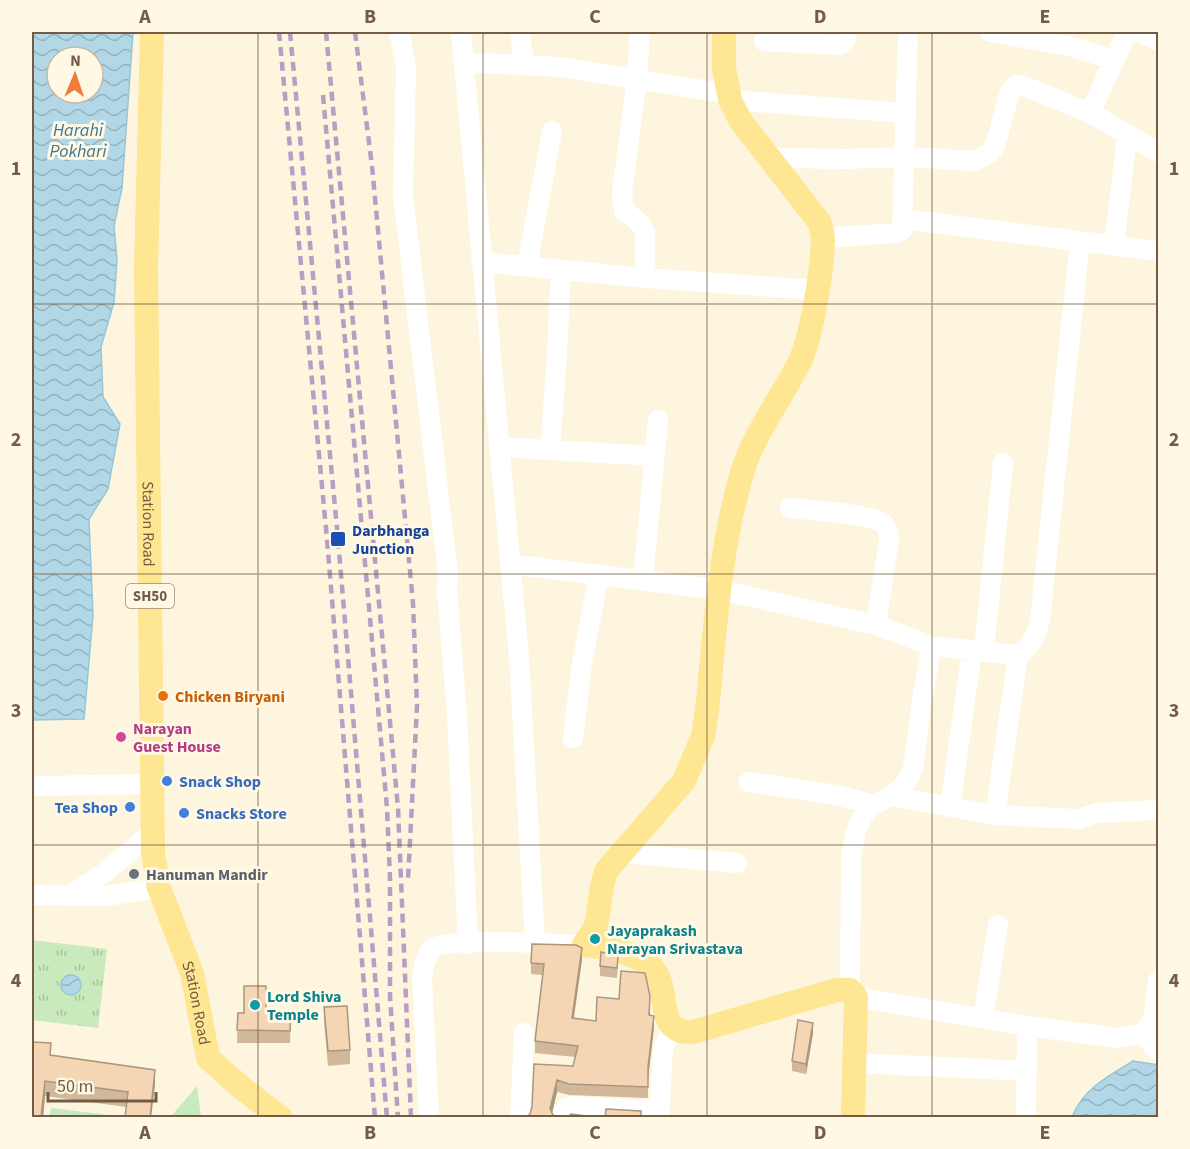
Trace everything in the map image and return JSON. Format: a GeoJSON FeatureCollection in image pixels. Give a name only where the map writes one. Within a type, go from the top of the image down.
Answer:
{"type":"FeatureCollection","features":[{"type":"Feature","properties":{"kind":"main road","name":"Station Road"},"geometry":{"type":"LineString","coordinates":[[152,32],[146,269],[153,853],[159,888],[192,973],[208,1058],[281,1118]]}},
{"type":"Feature","properties":{"kind":"main road"},"geometry":{"type":"LineString","coordinates":[[724,32],[724,68],[729,97],[740,120],[820,223],[823,238],[817,290],[809,333],[800,362],[755,442],[742,471],[724,550],[703,736],[684,781],[606,871],[595,940],[646,963],[656,972],[662,988],[667,1018],[672,1026],[684,1032],[693,1032],[837,990],[853,993],[855,1063],[853,1118]]}},
{"type":"Feature","properties":{"kind":"street"},"geometry":{"type":"LineString","coordinates":[[399,32],[406,66],[403,196],[448,573],[447,590],[457,715],[468,944]]}},
{"type":"Feature","properties":{"kind":"street"},"geometry":{"type":"LineString","coordinates":[[461,32],[519,657],[535,942]]}},
{"type":"Feature","properties":{"kind":"street"},"geometry":{"type":"LineString","coordinates":[[520,32],[524,64]]}},
{"type":"Feature","properties":{"kind":"street"},"geometry":{"type":"LineString","coordinates":[[640,32],[637,80],[622,207],[643,226],[645,278]]}},
{"type":"Feature","properties":{"kind":"street"},"geometry":{"type":"LineString","coordinates":[[765,41],[839,45],[844,43],[847,32]]}},
{"type":"Feature","properties":{"kind":"street"},"geometry":{"type":"LineString","coordinates":[[823,238],[896,233],[902,230],[908,32]]}},
{"type":"Feature","properties":{"kind":"street"},"geometry":{"type":"LineString","coordinates":[[990,32],[1069,46],[1114,60]]}},
{"type":"Feature","properties":{"kind":"street"},"geometry":{"type":"LineString","coordinates":[[1090,113],[1126,32]]}},
{"type":"Feature","properties":{"kind":"street"},"geometry":{"type":"LineString","coordinates":[[1139,32],[1158,41]]}},
{"type":"Feature","properties":{"kind":"street"},"geometry":{"type":"LineString","coordinates":[[464,62],[560,67],[729,97],[906,113]]}},
{"type":"Feature","properties":{"kind":"street"},"geometry":{"type":"LineString","coordinates":[[770,158],[906,157],[974,161],[983,159],[995,146],[1010,93],[1016,85],[1024,86],[1090,113],[1158,152]]}},
{"type":"Feature","properties":{"kind":"street"},"geometry":{"type":"LineString","coordinates":[[527,266],[552,131]]}},
{"type":"Feature","properties":{"kind":"street"},"geometry":{"type":"LineString","coordinates":[[1114,246],[1128,136]]}},
{"type":"Feature","properties":{"kind":"street"},"geometry":{"type":"LineString","coordinates":[[903,219],[1158,251]]}},
{"type":"Feature","properties":{"kind":"street"},"geometry":{"type":"LineString","coordinates":[[510,564],[720,590],[876,625],[932,646],[1018,655],[1027,650],[1035,638],[1040,621],[1080,241]]}},
{"type":"Feature","properties":{"kind":"street"},"geometry":{"type":"LineString","coordinates":[[481,262],[645,278],[817,290]]}},
{"type":"Feature","properties":{"kind":"street"},"geometry":{"type":"LineString","coordinates":[[550,450],[561,270]]}},
{"type":"Feature","properties":{"kind":"street"},"geometry":{"type":"LineString","coordinates":[[643,580],[658,420]]}},
{"type":"Feature","properties":{"kind":"street"},"geometry":{"type":"LineString","coordinates":[[499,447],[655,456]]}},
{"type":"Feature","properties":{"kind":"street"},"geometry":{"type":"LineString","coordinates":[[950,807],[978,651],[1003,463]]}},
{"type":"Feature","properties":{"kind":"street"},"geometry":{"type":"LineString","coordinates":[[790,508],[877,520],[885,524],[889,540],[876,625]]}},
{"type":"Feature","properties":{"kind":"street"},"geometry":{"type":"LineString","coordinates":[[573,738],[582,663],[599,575]]}},
{"type":"Feature","properties":{"kind":"street"},"geometry":{"type":"LineString","coordinates":[[932,646],[913,769],[906,783],[864,815],[856,831],[851,856],[853,993],[1027,1026],[1118,1038],[1133,1037],[1142,1033],[1150,1025],[1154,1016],[1158,981]]}},
{"type":"Feature","properties":{"kind":"street"},"geometry":{"type":"LineString","coordinates":[[995,815],[1018,655]]}},
{"type":"Feature","properties":{"kind":"street"},"geometry":{"type":"LineString","coordinates":[[749,782],[837,795],[950,807],[995,815],[1078,819],[1097,813],[1158,810]]}},
{"type":"Feature","properties":{"kind":"street"},"geometry":{"type":"LineString","coordinates":[[32,786],[152,784]]}},
{"type":"Feature","properties":{"kind":"street"},"geometry":{"type":"LineString","coordinates":[[69,896],[104,873],[153,832]]}},
{"type":"Feature","properties":{"kind":"street"},"geometry":{"type":"LineString","coordinates":[[622,853],[737,863]]}},
{"type":"Feature","properties":{"kind":"street"},"geometry":{"type":"LineString","coordinates":[[32,895],[105,896],[159,888]]}},
{"type":"Feature","properties":{"kind":"street"},"geometry":{"type":"LineString","coordinates":[[983,1018],[998,925]]}},
{"type":"Feature","properties":{"kind":"street"},"geometry":{"type":"LineString","coordinates":[[429,1118],[422,978],[426,958],[432,949],[441,944],[595,940]]}},
{"type":"Feature","properties":{"kind":"street"},"geometry":{"type":"LineString","coordinates":[[562,1118],[565,1109],[574,1106],[660,1114],[663,1050],[672,1026]]}},
{"type":"Feature","properties":{"kind":"street"},"geometry":{"type":"LineString","coordinates":[[1026,1118],[1027,1026]]}},
{"type":"Feature","properties":{"kind":"street"},"geometry":{"type":"LineString","coordinates":[[520,1118],[524,1033]]}},
{"type":"Feature","properties":{"kind":"street"},"geometry":{"type":"LineString","coordinates":[[1142,1033],[1158,1051]]}},
{"type":"Feature","properties":{"kind":"street"},"geometry":{"type":"LineString","coordinates":[[855,1063],[1027,1071]]}},
{"type":"Feature","properties":{"kind":"green space"},"geometry":{"type":"Polygon","coordinates":[[[32,940],[107,949],[98,1028],[32,1020],[32,940]]]}},
{"type":"Feature","properties":{"kind":"green space"},"geometry":{"type":"Polygon","coordinates":[[[197,1086],[201,1117],[172,1117],[172,1115],[197,1086]]]}},
{"type":"Feature","properties":{"kind":"green space"},"geometry":{"type":"Polygon","coordinates":[[[51,1108],[118,1116],[49,1117],[51,1108]]]}},
{"type":"Feature","properties":{"kind":"water","name":"Harahi Pokhari"},"geometry":{"type":"Polygon","coordinates":[[[32,32],[133,32],[122,188],[114,226],[117,260],[114,302],[101,347],[103,397],[120,424],[108,489],[89,519],[93,615],[84,719],[32,720],[32,32]]]}},
{"type":"Feature","properties":{"kind":"water"},"geometry":{"type":"Polygon","coordinates":[[[71,975],[78,978],[81,985],[78,992],[71,995],[64,992],[61,985],[64,978],[71,975]]]}},
{"type":"Feature","properties":{"kind":"water"},"geometry":{"type":"Polygon","coordinates":[[[1133,1061],[1158,1065],[1158,1117],[1072,1117],[1090,1091],[1133,1061]]]}},
{"type":"Feature","properties":{"kind":"building"},"geometry":{"type":"Polygon","coordinates":[[[532,944],[576,945],[582,948],[572,1018],[596,1021],[597,997],[619,999],[621,971],[645,973],[650,996],[649,1015],[654,1016],[648,1087],[569,1084],[557,1080],[550,1109],[553,1115],[561,1118],[525,1118],[530,1114],[532,1107],[534,1064],[573,1066],[578,1046],[535,1041],[544,964],[531,963],[532,944]]]}},
{"type":"Feature","properties":{"kind":"building"},"geometry":{"type":"Polygon","coordinates":[[[601,952],[618,956],[617,968],[600,966],[601,952]]]}},
{"type":"Feature","properties":{"kind":"building"},"geometry":{"type":"Polygon","coordinates":[[[244,986],[266,986],[266,1013],[291,1013],[290,1031],[237,1030],[238,1013],[244,1013],[244,986]]]}},
{"type":"Feature","properties":{"kind":"building"},"geometry":{"type":"Polygon","coordinates":[[[347,1006],[350,1050],[328,1051],[324,1007],[347,1006]]]}},
{"type":"Feature","properties":{"kind":"building"},"geometry":{"type":"Polygon","coordinates":[[[798,1020],[813,1023],[806,1064],[792,1061],[798,1020]]]}},
{"type":"Feature","properties":{"kind":"building"},"geometry":{"type":"Polygon","coordinates":[[[32,1042],[51,1043],[50,1055],[155,1070],[150,1118],[125,1118],[128,1092],[45,1081],[41,1117],[32,1115],[32,1042]]]}},
{"type":"Feature","properties":{"kind":"building"},"geometry":{"type":"Polygon","coordinates":[[[606,1109],[641,1111],[641,1118],[605,1118],[606,1109]]]}},
{"type":"Feature","properties":{"kind":"building"},"geometry":{"type":"Polygon","coordinates":[[[571,1114],[601,1118],[566,1118],[571,1114]]]}},
{"type":"Feature","properties":{"kind":"railway"},"geometry":{"type":"LineString","coordinates":[[279,32],[327,539],[375,1118]]}},
{"type":"Feature","properties":{"kind":"railway"},"geometry":{"type":"LineString","coordinates":[[290,32],[338,539],[387,1118]]}},
{"type":"Feature","properties":{"kind":"railway"},"geometry":{"type":"LineString","coordinates":[[326,32],[398,808],[411,1118]]}},
{"type":"Feature","properties":{"kind":"railway"},"geometry":{"type":"LineString","coordinates":[[355,32],[372,166],[413,603],[417,706],[408,880]]}},
{"type":"Feature","properties":{"kind":"railway"},"geometry":{"type":"LineString","coordinates":[[323,95],[387,808],[390,878],[390,996],[398,1118]]}},
{"type":"Feature","properties":{"kind":"place","name":"Darbhanga Junction"},"geometry":{"type":"Point","coordinates":[338,539]}},
{"type":"Feature","properties":{"kind":"place","name":"Chicken Biryani"},"geometry":{"type":"Point","coordinates":[163,696]}},
{"type":"Feature","properties":{"kind":"place","name":"Narayan Guest House"},"geometry":{"type":"Point","coordinates":[121,737]}},
{"type":"Feature","properties":{"kind":"place","name":"Snack Shop"},"geometry":{"type":"Point","coordinates":[167,781]}},
{"type":"Feature","properties":{"kind":"place","name":"Tea Shop"},"geometry":{"type":"Point","coordinates":[130,807]}},
{"type":"Feature","properties":{"kind":"place","name":"Snacks Store"},"geometry":{"type":"Point","coordinates":[184,813]}},
{"type":"Feature","properties":{"kind":"place","name":"Hanuman Mandir"},"geometry":{"type":"Point","coordinates":[134,874]}},
{"type":"Feature","properties":{"kind":"place","name":"Jayaprakash Narayan Srivastava"},"geometry":{"type":"Point","coordinates":[595,939]}},
{"type":"Feature","properties":{"kind":"place","name":"Lord Shiva Temple"},"geometry":{"type":"Point","coordinates":[255,1005]}}]}
